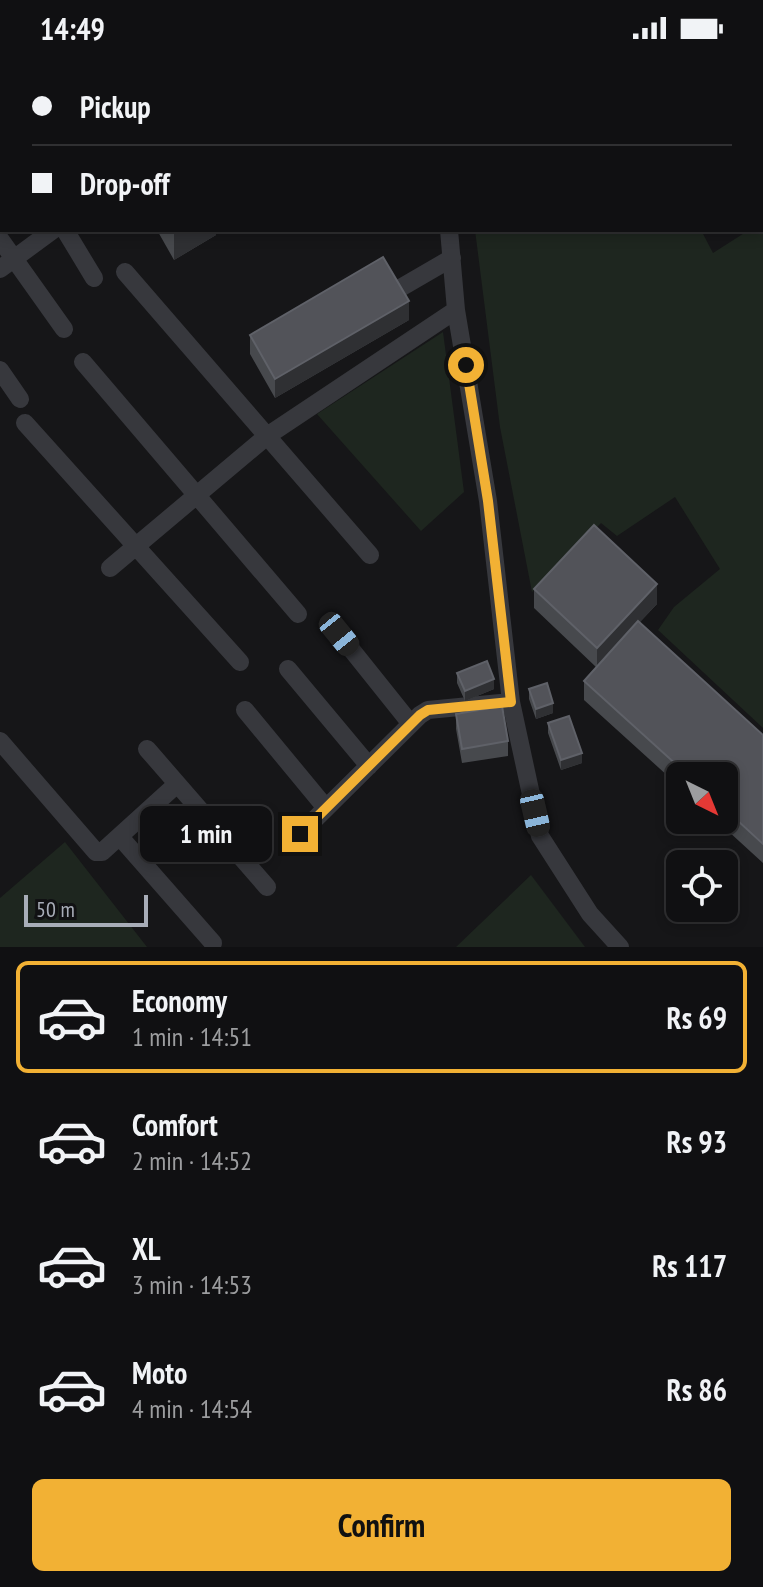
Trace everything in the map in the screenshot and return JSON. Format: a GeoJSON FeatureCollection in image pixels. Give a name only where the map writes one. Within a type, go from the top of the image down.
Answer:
{"type":"FeatureCollection","features":[{"type":"Feature","properties":{"kind":"street"},"geometry":{"type":"LineString","coordinates":[[7,264],[50,232]]}},
{"type":"Feature","properties":{"kind":"street"},"geometry":{"type":"LineString","coordinates":[[66,232],[94,278]]}},
{"type":"Feature","properties":{"kind":"street"},"geometry":{"type":"LineString","coordinates":[[449,232],[456,310],[488,501],[511,702],[540,836],[590,914],[620,947]]}},
{"type":"Feature","properties":{"kind":"street"},"geometry":{"type":"LineString","coordinates":[[0,239],[7,264],[64,329]]}},
{"type":"Feature","properties":{"kind":"street"},"geometry":{"type":"LineString","coordinates":[[402,287],[452,258]]}},
{"type":"Feature","properties":{"kind":"street"},"geometry":{"type":"LineString","coordinates":[[125,272],[370,555]]}},
{"type":"Feature","properties":{"kind":"street"},"geometry":{"type":"LineString","coordinates":[[110,568],[267,436],[456,310]]}},
{"type":"Feature","properties":{"kind":"street"},"geometry":{"type":"LineString","coordinates":[[83,362],[298,614]]}},
{"type":"Feature","properties":{"kind":"street"},"geometry":{"type":"LineString","coordinates":[[0,370],[20,399]]}},
{"type":"Feature","properties":{"kind":"street"},"geometry":{"type":"LineString","coordinates":[[25,423],[240,662]]}},
{"type":"Feature","properties":{"kind":"street"},"geometry":{"type":"LineString","coordinates":[[339,634],[411,724]]}},
{"type":"Feature","properties":{"kind":"street"},"geometry":{"type":"LineString","coordinates":[[288,669],[369,766]]}},
{"type":"Feature","properties":{"kind":"street"},"geometry":{"type":"LineString","coordinates":[[300,834],[428,710],[511,702]]}},
{"type":"Feature","properties":{"kind":"street"},"geometry":{"type":"LineString","coordinates":[[245,710],[326,808]]}},
{"type":"Feature","properties":{"kind":"street"},"geometry":{"type":"LineString","coordinates":[[0,741],[90,848],[102,852],[177,784]]}},
{"type":"Feature","properties":{"kind":"street"},"geometry":{"type":"LineString","coordinates":[[147,749],[267,887]]}},
{"type":"Feature","properties":{"kind":"street"},"geometry":{"type":"LineString","coordinates":[[120,837],[213,943]]}},
{"type":"Feature","properties":{"kind":"shaded area"},"geometry":{"type":"Polygon","coordinates":[[[475,232],[702,232],[713,253],[746,232],[763,232],[763,728],[658,630],[674,607],[720,569],[675,497],[617,536],[601,523],[532,592],[500,427],[475,232]]]}},
{"type":"Feature","properties":{"kind":"shaded area"},"geometry":{"type":"Polygon","coordinates":[[[443,332],[464,492],[421,531],[317,414],[443,332]]]}},
{"type":"Feature","properties":{"kind":"shaded area"},"geometry":{"type":"Polygon","coordinates":[[[65,842],[147,947],[0,947],[0,898],[65,842]]]}},
{"type":"Feature","properties":{"kind":"shaded area"},"geometry":{"type":"Polygon","coordinates":[[[531,875],[585,947],[456,947],[531,875]]]}},
{"type":"Feature","properties":{"kind":"building"},"geometry":{"type":"Polygon","coordinates":[[[383,257],[409,301],[275,379],[250,335],[383,257]]]}},
{"type":"Feature","properties":{"kind":"building"},"geometry":{"type":"Polygon","coordinates":[[[594,525],[657,584],[597,648],[534,589],[594,525]]]}},
{"type":"Feature","properties":{"kind":"building"},"geometry":{"type":"Polygon","coordinates":[[[638,621],[763,735],[763,844],[738,821],[738,762],[674,762],[584,681],[638,621]]]}},
{"type":"Feature","properties":{"kind":"building"},"geometry":{"type":"Polygon","coordinates":[[[487,661],[494,679],[465,691],[457,673],[487,661]]]}},
{"type":"Feature","properties":{"kind":"building"},"geometry":{"type":"Polygon","coordinates":[[[547,683],[553,703],[536,709],[529,689],[547,683]]]}},
{"type":"Feature","properties":{"kind":"building"},"geometry":{"type":"Polygon","coordinates":[[[502,706],[508,741],[462,749],[456,714],[502,706]]]}},
{"type":"Feature","properties":{"kind":"building"},"geometry":{"type":"Polygon","coordinates":[[[569,716],[582,753],[561,760],[548,723],[569,716]]]}},
{"type":"Feature","properties":{"kind":"route"},"geometry":{"type":"LineString","coordinates":[[300,834],[420,715],[428,710],[511,702],[488,501],[466,365]]}}]}
